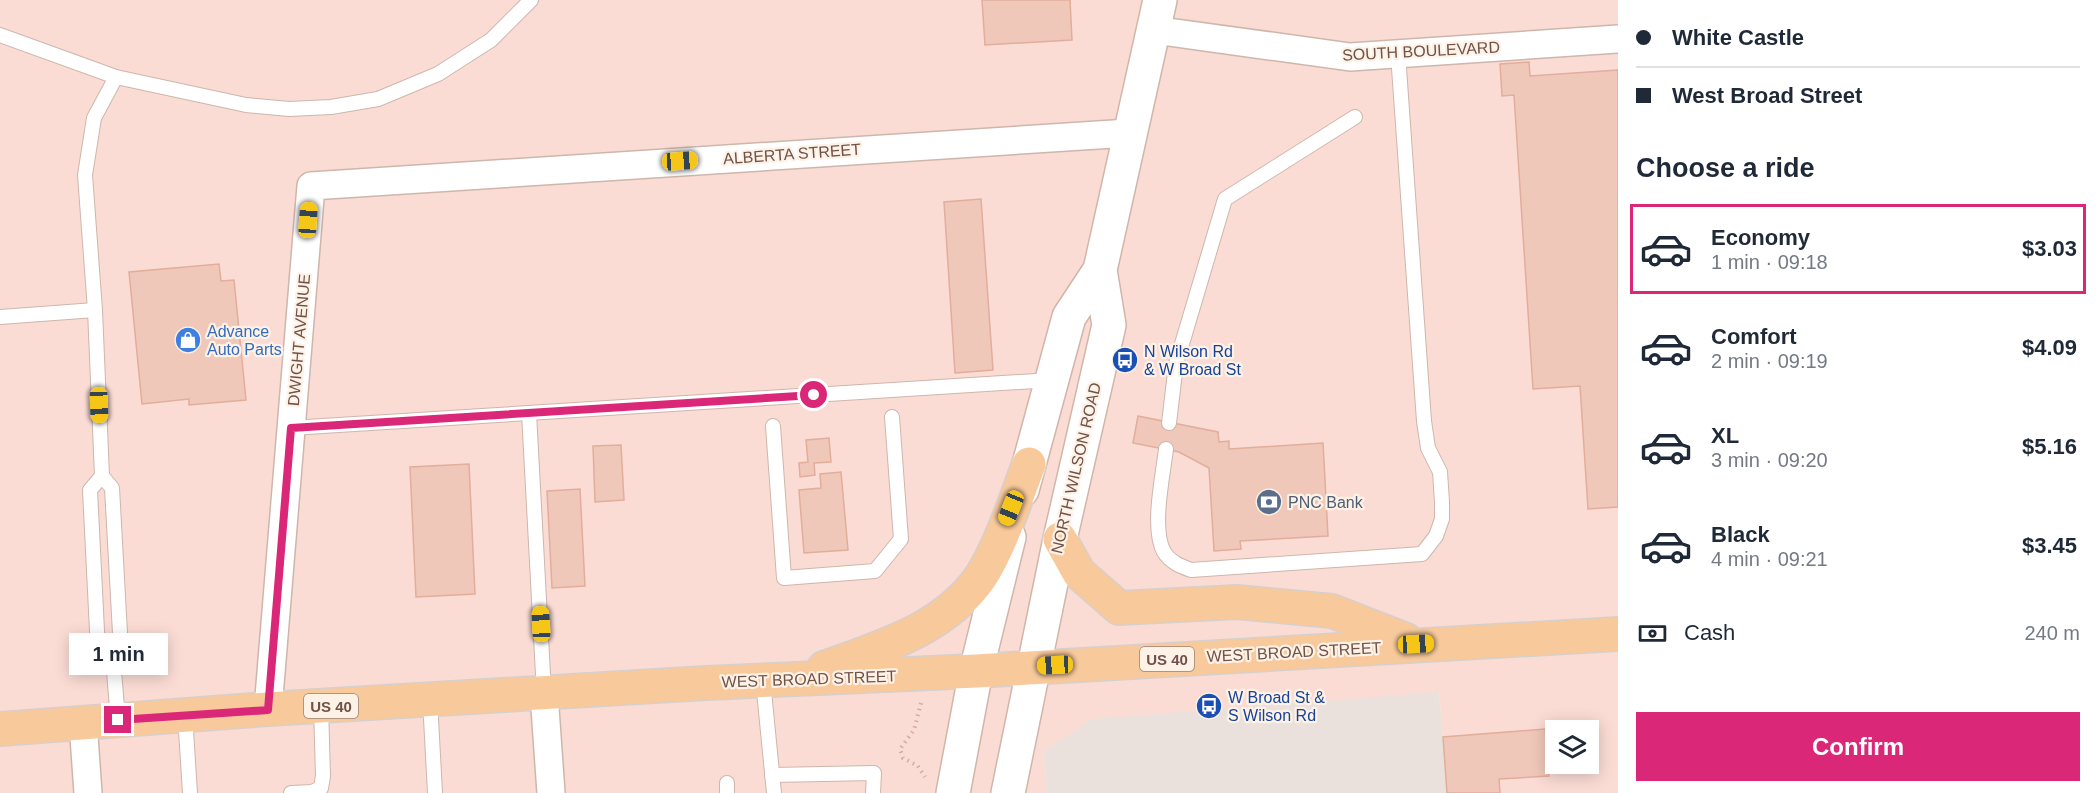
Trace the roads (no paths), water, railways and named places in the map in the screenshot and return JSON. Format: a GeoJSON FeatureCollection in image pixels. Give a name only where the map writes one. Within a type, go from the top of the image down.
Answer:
{"type":"FeatureCollection","features":[{"type":"Feature","properties":{"kind":"main road","name":"NORTH WILSON ROAD"},"geometry":{"type":"LineString","coordinates":[[1008,793],[1060,539],[1109,325],[1100,270],[1157,15]]}},
{"type":"Feature","properties":{"kind":"main road","name":"NORTH WILSON ROAD"},"geometry":{"type":"LineString","coordinates":[[939,789],[976,671],[1000,570],[1069,317],[1100,270]]}},
{"type":"Feature","properties":{"kind":"main road"},"geometry":{"type":"LineString","coordinates":[[778,680],[907,638],[937,619],[962,599],[980,577],[994,553],[1029,464]]}},
{"type":"Feature","properties":{"kind":"main road"},"geometry":{"type":"LineString","coordinates":[[1060,539],[1079,573],[1119,608],[1237,602],[1332,611],[1416,644]]}},
{"type":"Feature","properties":{"kind":"main road","name":"WEST BROAD STREET"},"geometry":{"type":"LineString","coordinates":[[0,729],[321,706],[706,683],[976,671],[1618,634]]}},
{"type":"Feature","properties":{"kind":"street","name":"SOUTH BOULEVARD"},"geometry":{"type":"LineString","coordinates":[[1157,15],[1350,57],[1618,39]]}},
{"type":"Feature","properties":{"kind":"street","name":"ALBERTA STREET"},"geometry":{"type":"LineString","coordinates":[[311,186],[1129,133]]}},
{"type":"Feature","properties":{"kind":"street","name":"DWIGHT AVENUE"},"geometry":{"type":"LineString","coordinates":[[268,710],[311,186]]}},
{"type":"Feature","properties":{"kind":"street"},"geometry":{"type":"LineString","coordinates":[[544,694],[551,793]]}},
{"type":"Feature","properties":{"kind":"street"},"geometry":{"type":"LineString","coordinates":[[83,722],[88,793]]}},
{"type":"Feature","properties":{"kind":"lane"},"geometry":{"type":"LineString","coordinates":[[0,35],[116,76],[246,105],[289,109],[331,107],[378,99],[438,74],[480,48],[531,0]]}},
{"type":"Feature","properties":{"kind":"lane"},"geometry":{"type":"LineString","coordinates":[[1166,449],[1159,534],[1163,550],[1171,560],[1191,570],[1422,554],[1436,536],[1442,519],[1440,472],[1428,448],[1424,421],[1398,54]]}},
{"type":"Feature","properties":{"kind":"lane"},"geometry":{"type":"LineString","coordinates":[[116,76],[94,118],[85,174],[95,310],[102,476],[112,488],[121,651],[113,659],[118,720]]}},
{"type":"Feature","properties":{"kind":"lane"},"geometry":{"type":"LineString","coordinates":[[1169,423],[1176,364],[1225,199],[1354,117]]}},
{"type":"Feature","properties":{"kind":"lane"},"geometry":{"type":"LineString","coordinates":[[0,317],[95,310]]}},
{"type":"Feature","properties":{"kind":"lane"},"geometry":{"type":"LineString","coordinates":[[291,428],[1051,380]]}},
{"type":"Feature","properties":{"kind":"lane"},"geometry":{"type":"LineString","coordinates":[[529,413],[544,694]]}},
{"type":"Feature","properties":{"kind":"lane"},"geometry":{"type":"LineString","coordinates":[[773,426],[784,578],[875,571],[901,539],[892,417]]}},
{"type":"Feature","properties":{"kind":"lane"},"geometry":{"type":"LineString","coordinates":[[102,476],[90,490],[98,651],[113,659]]}},
{"type":"Feature","properties":{"kind":"lane"},"geometry":{"type":"LineString","coordinates":[[774,793],[772,775],[778,680]]}},
{"type":"Feature","properties":{"kind":"lane"},"geometry":{"type":"LineString","coordinates":[[430,700],[435,793]]}},
{"type":"Feature","properties":{"kind":"lane"},"geometry":{"type":"LineString","coordinates":[[291,793],[312,792],[321,788],[323,776],[321,706]]}},
{"type":"Feature","properties":{"kind":"lane"},"geometry":{"type":"LineString","coordinates":[[185,715],[190,793]]}},
{"type":"Feature","properties":{"kind":"lane"},"geometry":{"type":"LineString","coordinates":[[538,793],[549,766]]}},
{"type":"Feature","properties":{"kind":"lane"},"geometry":{"type":"LineString","coordinates":[[772,775],[874,773],[873,793]]}},
{"type":"Feature","properties":{"kind":"place","name":"Advance Auto Parts"},"geometry":{"type":"Point","coordinates":[188,340]}},
{"type":"Feature","properties":{"kind":"place","name":"N Wilson Rd & W Broad St"},"geometry":{"type":"Point","coordinates":[1125,360]}},
{"type":"Feature","properties":{"kind":"place","name":"PNC Bank"},"geometry":{"type":"Point","coordinates":[1269,502]}},
{"type":"Feature","properties":{"kind":"place","name":"W Broad St & S Wilson Rd"},"geometry":{"type":"Point","coordinates":[1209,706]}}]}
